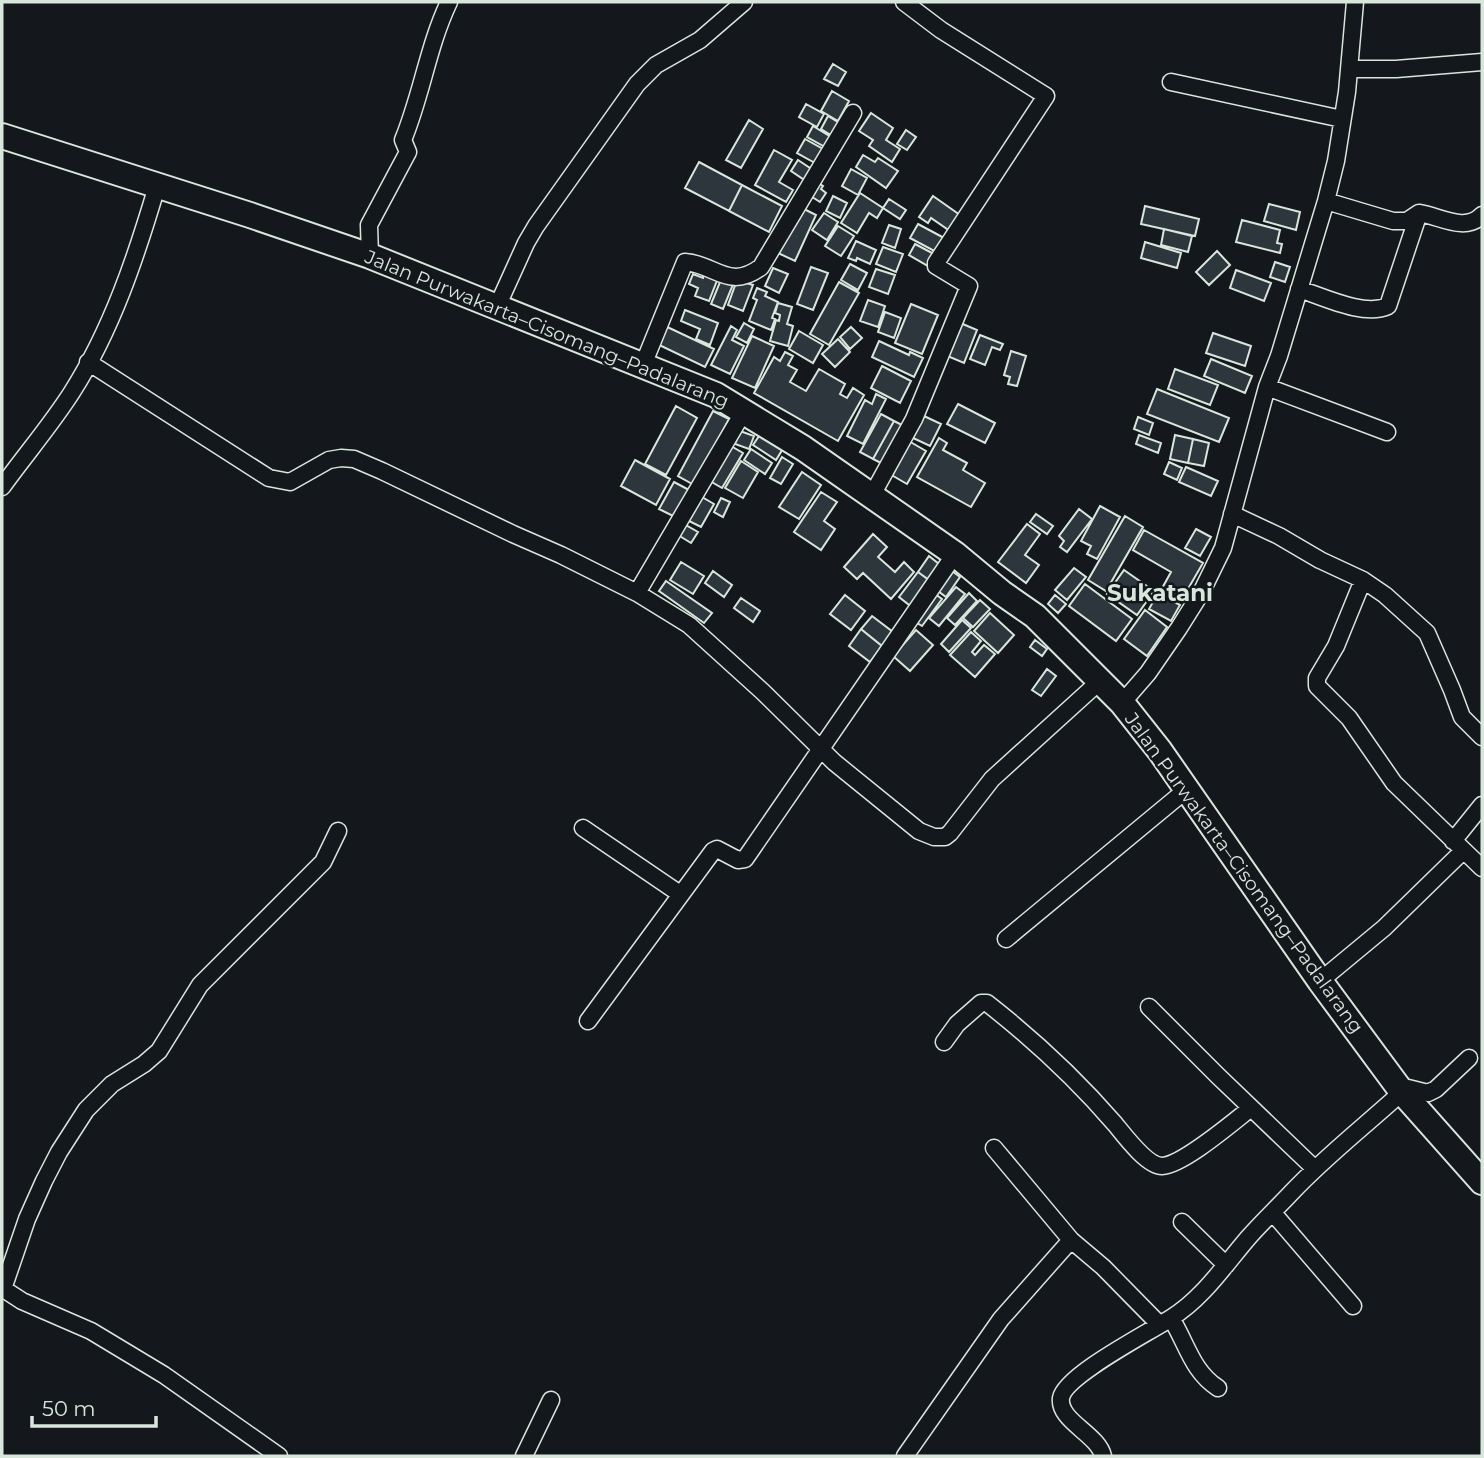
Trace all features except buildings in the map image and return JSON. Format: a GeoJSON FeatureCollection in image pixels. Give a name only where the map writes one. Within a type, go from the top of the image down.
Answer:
{"type":"FeatureCollection","features":[{"type":"Feature","properties":{"kind":"highway","name":"Jalan Purwakarta–Cisomang–Padalarang"},"geometry":{"type":"LineString","coordinates":[[2,136],[370,257],[716,395],[803,448],[955,554],[1035,616],[1122,703],[1402,1092],[1482,1182]]}},
{"type":"Feature","properties":{"kind":"street"},"geometry":{"type":"LineString","coordinates":[[370,257],[369,225],[408,152],[403,139],[415,109],[431,44],[449,2]]}},
{"type":"Feature","properties":{"kind":"street"},"geometry":{"type":"LineString","coordinates":[[497,307],[536,226],[636,84],[656,65],[700,40],[744,2]]}},
{"type":"Feature","properties":{"kind":"street"},"geometry":{"type":"LineString","coordinates":[[871,497],[914,419],[969,286],[936,263],[1046,96],[941,30],[904,2]]}},
{"type":"Feature","properties":{"kind":"street"},"geometry":{"type":"LineString","coordinates":[[1122,703],[1147,673],[1201,593],[1223,548],[1267,387],[1326,201],[1342,120],[1355,2]]}},
{"type":"Feature","properties":{"kind":"street"},"geometry":{"type":"LineString","coordinates":[[1349,69],[1396,69],[1482,62]]}},
{"type":"Feature","properties":{"kind":"street"},"geometry":{"type":"LineString","coordinates":[[1171,82],[1342,120]]}},
{"type":"Feature","properties":{"kind":"street"},"geometry":{"type":"LineString","coordinates":[[643,365],[685,262],[720,275],[743,278],[761,267],[772,253],[852,113]]}},
{"type":"Feature","properties":{"kind":"street"},"geometry":{"type":"LineString","coordinates":[[2,487],[71,393],[88,362],[128,279],[157,186]]}},
{"type":"Feature","properties":{"kind":"street"},"geometry":{"type":"LineString","coordinates":[[1326,201],[1393,220],[1407,221],[1419,213],[1462,223],[1473,222],[1482,215]]}},
{"type":"Feature","properties":{"kind":"street"},"geometry":{"type":"LineString","coordinates":[[1299,289],[1361,309],[1388,306],[1393,299],[1419,213]]}},
{"type":"Feature","properties":{"kind":"street"},"geometry":{"type":"LineString","coordinates":[[88,362],[269,478],[290,482],[330,460],[354,460],[637,593],[689,625],[763,692],[820,749],[919,831],[934,837],[945,837],[992,779],[1100,681]]}},
{"type":"Feature","properties":{"kind":"street"},"geometry":{"type":"LineString","coordinates":[[1267,387],[1387,432]]}},
{"type":"Feature","properties":{"kind":"street"},"geometry":{"type":"LineString","coordinates":[[637,593],[744,411]]}},
{"type":"Feature","properties":{"kind":"street"},"geometry":{"type":"LineString","coordinates":[[1232,514],[1279,536],[1385,594],[1427,633],[1462,718],[1482,737]]}},
{"type":"Feature","properties":{"kind":"street"},"geometry":{"type":"LineString","coordinates":[[587,1021],[715,850],[718,849],[738,860],[745,859],[955,554]]}},
{"type":"Feature","properties":{"kind":"street"},"geometry":{"type":"LineString","coordinates":[[1363,580],[1336,646],[1317,678],[1317,686],[1349,718],[1394,783],[1482,868]]}},
{"type":"Feature","properties":{"kind":"street"},"geometry":{"type":"LineString","coordinates":[[1006,939],[1186,790]]}},
{"type":"Feature","properties":{"kind":"street"},"geometry":{"type":"LineString","coordinates":[[1320,981],[1384,928],[1458,846],[1482,806]]}},
{"type":"Feature","properties":{"kind":"street"},"geometry":{"type":"LineString","coordinates":[[583,828],[680,894]]}},
{"type":"Feature","properties":{"kind":"street"},"geometry":{"type":"LineString","coordinates":[[279,1456],[153,1367],[91,1331],[22,1301],[2,1289],[44,1181],[86,1110],[112,1084],[159,1051],[200,985],[323,862],[338,831]]}},
{"type":"Feature","properties":{"kind":"street"},"geometry":{"type":"LineString","coordinates":[[944,1042],[957,1024],[981,1003],[987,1003],[1093,1099],[1135,1147],[1157,1165],[1171,1164],[1191,1153],[1251,1108]]}},
{"type":"Feature","properties":{"kind":"street"},"geometry":{"type":"LineString","coordinates":[[1149,1007],[1315,1169]]}},
{"type":"Feature","properties":{"kind":"street"},"geometry":{"type":"LineString","coordinates":[[1103,1456],[1096,1441],[1065,1413],[1061,1406],[1063,1393],[1074,1380],[1193,1301],[1315,1169],[1402,1092],[1408,1088],[1429,1093],[1469,1058]]}},
{"type":"Feature","properties":{"kind":"street"},"geometry":{"type":"LineString","coordinates":[[994,1148],[1071,1240],[1165,1321],[1204,1379],[1217,1388]]}},
{"type":"Feature","properties":{"kind":"street"},"geometry":{"type":"LineString","coordinates":[[1273,1213],[1353,1306]]}},
{"type":"Feature","properties":{"kind":"street"},"geometry":{"type":"LineString","coordinates":[[1182,1222],[1226,1265]]}},
{"type":"Feature","properties":{"kind":"street"},"geometry":{"type":"LineString","coordinates":[[905,1456],[1001,1319],[1071,1240]]}},
{"type":"Feature","properties":{"kind":"street"},"geometry":{"type":"LineString","coordinates":[[524,1456],[551,1400]]}},
{"type":"Feature","properties":{"kind":"district","name":"Sukatani"},"geometry":{"type":"Point","coordinates":[1160,593]}}]}
